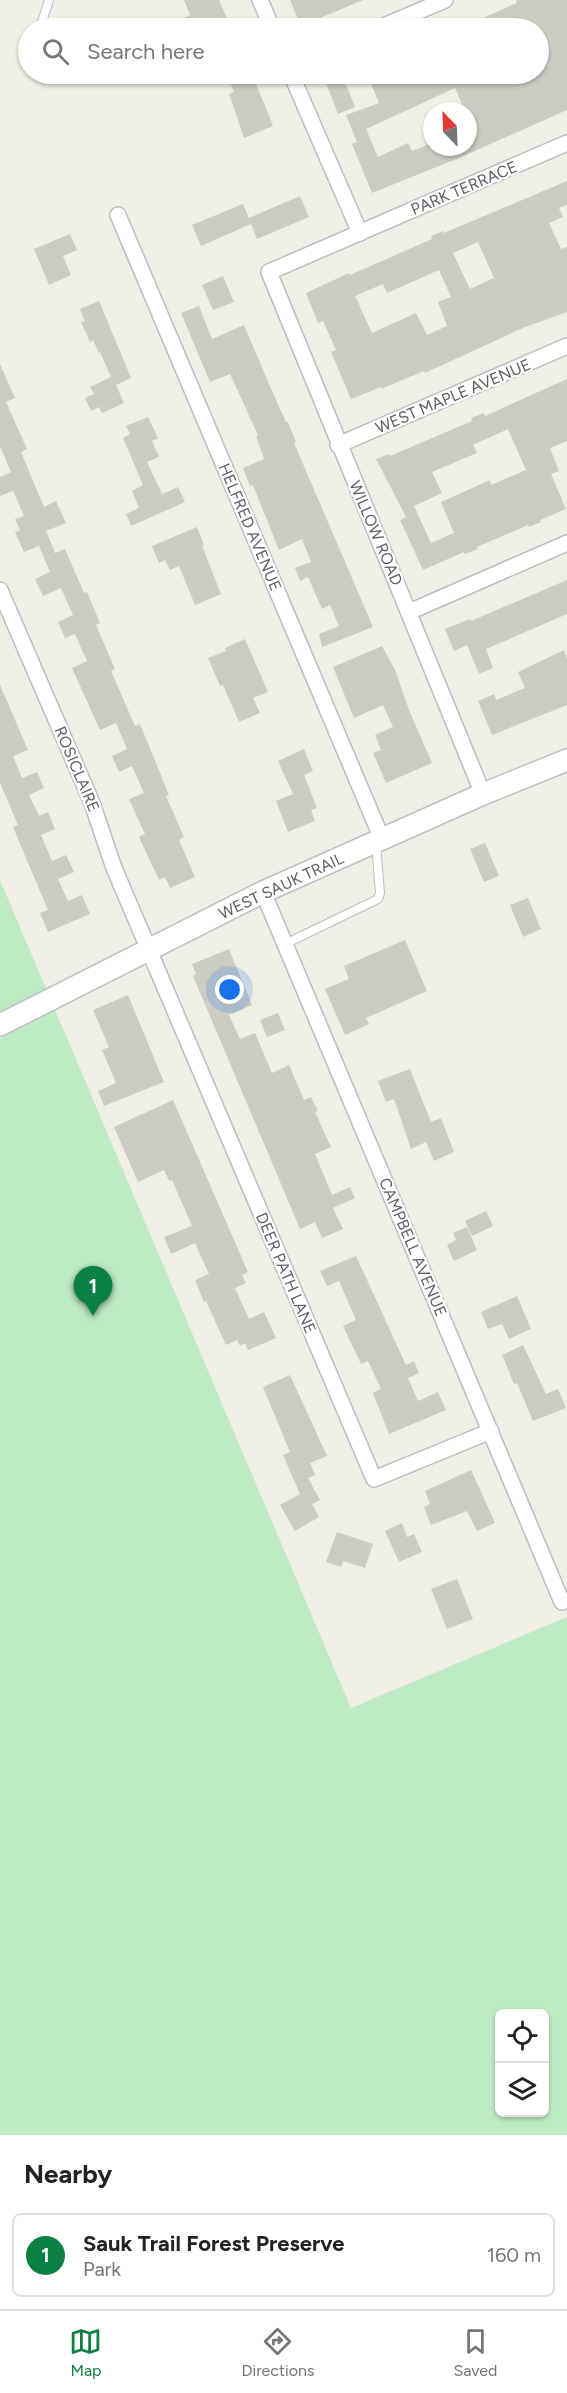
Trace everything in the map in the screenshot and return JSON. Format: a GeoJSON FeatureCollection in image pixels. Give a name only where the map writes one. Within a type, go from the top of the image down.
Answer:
{"type":"FeatureCollection","features":[{"type":"Feature","properties":{"kind":"main road","name":"WEST SAUK TRAIL"},"geometry":{"type":"LineString","coordinates":[[0,1025],[263,892],[567,759]]}},
{"type":"Feature","properties":{"kind":"street"},"geometry":{"type":"LineString","coordinates":[[260,0],[268,18]]}},
{"type":"Feature","properties":{"kind":"street"},"geometry":{"type":"LineString","coordinates":[[403,18],[445,0]]}},
{"type":"Feature","properties":{"kind":"street"},"geometry":{"type":"LineString","coordinates":[[295,84],[360,233]]}},
{"type":"Feature","properties":{"kind":"street","name":"PARK TERRACE"},"geometry":{"type":"LineString","coordinates":[[269,272],[567,143]]}},
{"type":"Feature","properties":{"kind":"street","name":"HELFRED AVENUE"},"geometry":{"type":"LineString","coordinates":[[118,215],[379,841]]}},
{"type":"Feature","properties":{"kind":"street","name":"WILLOW ROAD"},"geometry":{"type":"LineString","coordinates":[[269,272],[483,794]]}},
{"type":"Feature","properties":{"kind":"street","name":"WEST MAPLE AVENUE"},"geometry":{"type":"LineString","coordinates":[[338,445],[567,346]]}},
{"type":"Feature","properties":{"kind":"street"},"geometry":{"type":"LineString","coordinates":[[409,612],[567,543]]}},
{"type":"Feature","properties":{"kind":"street","name":"ROSICLAIRE"},"geometry":{"type":"LineString","coordinates":[[0,590],[92,803],[114,868],[148,950]]}},
{"type":"Feature","properties":{"kind":"street","name":"CAMPBELL AVENUE"},"geometry":{"type":"LineString","coordinates":[[263,892],[562,1602]]}},
{"type":"Feature","properties":{"kind":"street","name":"DEER PATH LANE"},"geometry":{"type":"LineString","coordinates":[[148,950],[374,1479],[491,1431]]}},
{"type":"Feature","properties":{"kind":"lane"},"geometry":{"type":"LineString","coordinates":[[43,18],[49,0]]}},
{"type":"Feature","properties":{"kind":"lane"},"geometry":{"type":"LineString","coordinates":[[285,944],[378,899],[380,893],[379,841]]}},
{"type":"Feature","properties":{"kind":"green space"},"geometry":{"type":"Polygon","coordinates":[[[0,880],[351,1708],[567,1617],[567,2135],[0,2135],[0,880]]]}},
{"type":"Feature","properties":{"kind":"building"},"geometry":{"type":"Polygon","coordinates":[[[184,0],[219,0],[227,18],[183,18],[190,15],[184,0]]]}},
{"type":"Feature","properties":{"kind":"building"},"geometry":{"type":"Polygon","coordinates":[[[290,0],[363,0],[320,18],[298,18],[290,0]]]}},
{"type":"Feature","properties":{"kind":"building"},"geometry":{"type":"Polygon","coordinates":[[[516,0],[567,0],[567,110],[477,150],[477,102],[461,102],[455,88],[366,129],[378,157],[408,143],[412,151],[423,147],[423,156],[464,156],[372,193],[352,144],[357,142],[346,115],[379,103],[371,84],[549,84],[549,18],[483,18],[517,3],[516,0]]]}},
{"type":"Feature","properties":{"kind":"building"},"geometry":{"type":"Polygon","coordinates":[[[231,84],[256,84],[273,126],[244,138],[229,94],[234,92],[231,84]]]}},
{"type":"Feature","properties":{"kind":"building"},"geometry":{"type":"Polygon","coordinates":[[[326,84],[346,84],[355,107],[338,114],[326,84]]]}},
{"type":"Feature","properties":{"kind":"building"},"geometry":{"type":"Polygon","coordinates":[[[567,181],[567,205],[559,208],[563,217],[549,223],[561,249],[567,247],[567,312],[525,327],[425,373],[424,371],[351,399],[331,352],[336,350],[323,321],[318,323],[306,293],[432,239],[431,236],[443,231],[444,233],[567,181]],[[478,242],[453,253],[470,289],[494,278],[478,242]],[[439,270],[387,293],[383,284],[355,296],[372,333],[416,313],[427,335],[447,326],[438,302],[451,297],[439,270]]]}},
{"type":"Feature","properties":{"kind":"building"},"geometry":{"type":"Polygon","coordinates":[[[300,196],[309,217],[257,239],[251,224],[201,246],[192,225],[243,204],[249,218],[300,196]]]}},
{"type":"Feature","properties":{"kind":"building"},"geometry":{"type":"Polygon","coordinates":[[[70,234],[77,250],[63,256],[71,275],[49,285],[34,249],[70,234]]]}},
{"type":"Feature","properties":{"kind":"building"},"geometry":{"type":"Polygon","coordinates":[[[223,276],[234,302],[213,310],[202,285],[223,276]]]}},
{"type":"Feature","properties":{"kind":"building"},"geometry":{"type":"Polygon","coordinates":[[[99,301],[131,378],[116,385],[124,403],[102,413],[99,407],[91,411],[85,398],[94,394],[90,387],[111,377],[93,340],[90,342],[81,322],[85,321],[80,309],[99,301]]]}},
{"type":"Feature","properties":{"kind":"building"},"geometry":{"type":"Polygon","coordinates":[[[199,306],[212,339],[244,325],[286,422],[288,422],[296,442],[294,443],[373,627],[322,647],[319,634],[339,626],[330,605],[322,609],[308,577],[300,581],[295,568],[311,562],[302,539],[279,550],[253,485],[250,486],[243,468],[264,459],[256,436],[258,435],[230,374],[210,382],[181,313],[199,306]]]}},
{"type":"Feature","properties":{"kind":"building"},"geometry":{"type":"Polygon","coordinates":[[[0,364],[15,398],[6,402],[27,449],[21,452],[44,507],[56,501],[66,523],[46,531],[55,553],[65,549],[84,593],[87,592],[100,623],[96,625],[115,669],[111,671],[135,726],[140,724],[169,795],[166,796],[184,837],[179,840],[195,877],[170,888],[165,877],[159,880],[139,837],[145,834],[129,799],[144,793],[132,766],[119,772],[112,756],[127,749],[116,723],[100,730],[72,668],[87,661],[75,634],[65,638],[58,622],[73,615],[61,588],[43,596],[35,579],[50,572],[39,546],[24,552],[15,532],[20,530],[15,519],[24,516],[13,491],[0,496],[0,477],[11,472],[0,446],[0,364]]]}},
{"type":"Feature","properties":{"kind":"building"},"geometry":{"type":"Polygon","coordinates":[[[567,379],[567,441],[550,448],[559,471],[551,474],[566,509],[540,520],[541,522],[529,527],[528,525],[477,547],[478,549],[465,554],[464,552],[423,570],[400,520],[406,517],[376,459],[389,454],[390,456],[472,421],[471,418],[484,413],[485,416],[567,379]],[[508,429],[473,445],[477,453],[432,472],[442,493],[414,506],[431,543],[454,533],[441,502],[490,480],[491,485],[526,470],[508,429]]]}},
{"type":"Feature","properties":{"kind":"building"},"geometry":{"type":"Polygon","coordinates":[[[148,417],[158,438],[152,441],[159,457],[147,462],[162,494],[178,487],[185,502],[131,526],[126,514],[139,508],[132,491],[143,485],[123,438],[130,434],[126,426],[148,417]]]}},
{"type":"Feature","properties":{"kind":"building"},"geometry":{"type":"Polygon","coordinates":[[[197,527],[221,594],[195,605],[179,566],[170,570],[165,560],[159,563],[152,546],[197,527]]]}},
{"type":"Feature","properties":{"kind":"building"},"geometry":{"type":"Polygon","coordinates":[[[567,580],[567,614],[486,649],[493,668],[479,674],[467,645],[454,651],[445,629],[470,619],[471,621],[567,580]]]}},
{"type":"Feature","properties":{"kind":"building"},"geometry":{"type":"Polygon","coordinates":[[[245,639],[268,692],[253,698],[260,713],[239,722],[208,658],[226,651],[225,648],[245,639]]]}},
{"type":"Feature","properties":{"kind":"building"},"geometry":{"type":"Polygon","coordinates":[[[382,646],[395,670],[432,763],[386,783],[373,753],[381,750],[375,735],[393,727],[383,705],[354,718],[333,667],[382,646]]]}},
{"type":"Feature","properties":{"kind":"building"},"geometry":{"type":"Polygon","coordinates":[[[564,650],[567,659],[567,705],[492,735],[478,701],[494,694],[496,700],[525,688],[518,672],[564,650]]]}},
{"type":"Feature","properties":{"kind":"building"},"geometry":{"type":"Polygon","coordinates":[[[0,685],[28,750],[13,756],[22,778],[37,772],[44,788],[29,795],[39,816],[48,812],[55,829],[41,835],[52,861],[66,855],[74,872],[58,879],[68,901],[82,895],[90,914],[48,932],[40,913],[48,910],[13,827],[18,825],[0,783],[0,685]]]}},
{"type":"Feature","properties":{"kind":"building"},"geometry":{"type":"Polygon","coordinates":[[[304,749],[313,771],[304,775],[317,808],[311,810],[315,821],[288,832],[276,801],[293,794],[278,761],[304,749]]]}},
{"type":"Feature","properties":{"kind":"building"},"geometry":{"type":"Polygon","coordinates":[[[485,843],[499,876],[484,882],[470,849],[485,843]]]}},
{"type":"Feature","properties":{"kind":"building"},"geometry":{"type":"Polygon","coordinates":[[[528,898],[541,929],[523,937],[510,905],[528,898]]]}},
{"type":"Feature","properties":{"kind":"building"},"geometry":{"type":"Polygon","coordinates":[[[405,940],[427,991],[366,1018],[369,1024],[345,1035],[325,989],[349,979],[344,966],[405,940]]]}},
{"type":"Feature","properties":{"kind":"building"},"geometry":{"type":"Polygon","coordinates":[[[229,949],[252,1005],[229,1015],[240,1039],[255,1033],[272,1073],[289,1065],[304,1100],[311,1097],[318,1111],[315,1112],[331,1147],[315,1154],[332,1195],[350,1187],[355,1198],[333,1208],[343,1229],[322,1238],[315,1222],[300,1229],[193,976],[196,974],[192,964],[229,949]]]}},
{"type":"Feature","properties":{"kind":"building"},"geometry":{"type":"Polygon","coordinates":[[[128,995],[164,1082],[104,1106],[98,1091],[116,1083],[102,1050],[109,1047],[93,1010],[128,995]]]}},
{"type":"Feature","properties":{"kind":"building"},"geometry":{"type":"Polygon","coordinates":[[[278,1013],[285,1030],[267,1037],[260,1020],[278,1013]]]}},
{"type":"Feature","properties":{"kind":"building"},"geometry":{"type":"Polygon","coordinates":[[[410,1069],[431,1122],[441,1118],[454,1152],[434,1161],[426,1142],[411,1149],[394,1099],[386,1102],[378,1081],[410,1069]]]}},
{"type":"Feature","properties":{"kind":"building"},"geometry":{"type":"Polygon","coordinates":[[[173,1100],[248,1272],[242,1275],[246,1283],[235,1288],[249,1319],[264,1312],[276,1338],[248,1350],[245,1343],[240,1346],[237,1340],[226,1345],[206,1301],[204,1302],[195,1280],[209,1274],[195,1243],[171,1254],[164,1237],[192,1226],[172,1180],[169,1181],[164,1170],[138,1182],[114,1127],[173,1100]]]}},
{"type":"Feature","properties":{"kind":"building"},"geometry":{"type":"Polygon","coordinates":[[[486,1211],[493,1226],[472,1236],[465,1221],[486,1211]]]}},
{"type":"Feature","properties":{"kind":"building"},"geometry":{"type":"Polygon","coordinates":[[[467,1227],[477,1250],[454,1261],[447,1245],[456,1240],[453,1233],[467,1227]]]}},
{"type":"Feature","properties":{"kind":"building"},"geometry":{"type":"Polygon","coordinates":[[[356,1256],[406,1365],[414,1361],[419,1373],[408,1378],[418,1401],[438,1392],[446,1410],[389,1434],[373,1393],[381,1389],[368,1361],[361,1364],[343,1326],[356,1320],[339,1281],[327,1286],[320,1271],[356,1256]]]}},
{"type":"Feature","properties":{"kind":"building"},"geometry":{"type":"Polygon","coordinates":[[[517,1296],[531,1329],[509,1339],[502,1324],[488,1329],[481,1312],[517,1296]]]}},
{"type":"Feature","properties":{"kind":"building"},"geometry":{"type":"Polygon","coordinates":[[[523,1345],[546,1394],[558,1389],[566,1408],[533,1421],[502,1355],[523,1345]]]}},
{"type":"Feature","properties":{"kind":"building"},"geometry":{"type":"Polygon","coordinates":[[[290,1375],[327,1456],[310,1463],[315,1475],[308,1478],[320,1500],[312,1504],[319,1517],[295,1531],[280,1505],[300,1494],[283,1455],[290,1452],[263,1387],[290,1375]]]}},
{"type":"Feature","properties":{"kind":"building"},"geometry":{"type":"Polygon","coordinates":[[[471,1470],[495,1523],[477,1531],[467,1511],[431,1525],[424,1507],[430,1504],[425,1491],[471,1470]]]}},
{"type":"Feature","properties":{"kind":"building"},"geometry":{"type":"Polygon","coordinates":[[[402,1523],[407,1537],[414,1534],[422,1552],[399,1562],[385,1531],[402,1523]]]}},
{"type":"Feature","properties":{"kind":"building"},"geometry":{"type":"Polygon","coordinates":[[[337,1532],[373,1544],[365,1568],[343,1561],[341,1567],[326,1562],[337,1532]]]}},
{"type":"Feature","properties":{"kind":"building"},"geometry":{"type":"Polygon","coordinates":[[[457,1579],[473,1619],[447,1629],[431,1589],[457,1579]]]}},
{"type":"Feature","properties":{"kind":"place","name":"Sauk Trail Forest Preserve"},"geometry":{"type":"Point","coordinates":[93,1316]}}]}
